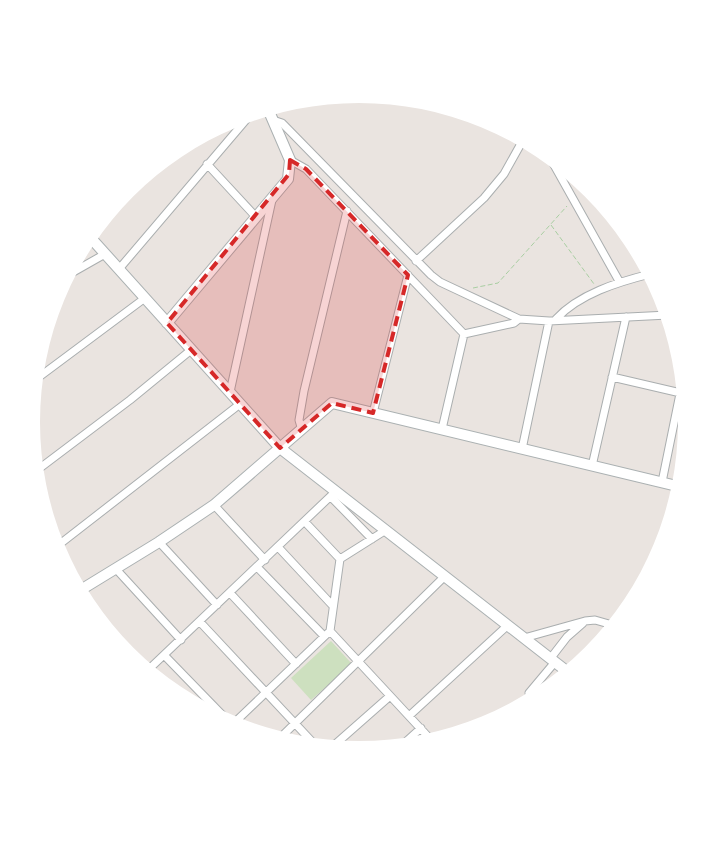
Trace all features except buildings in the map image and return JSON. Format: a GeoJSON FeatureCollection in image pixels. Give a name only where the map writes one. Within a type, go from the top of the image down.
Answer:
{"type":"FeatureCollection","features":[{"type":"Feature","properties":{"kind":"street"},"geometry":{"type":"LineString","coordinates":[[167,323],[288,179],[290,160],[272,116]]}},
{"type":"Feature","properties":{"kind":"street"},"geometry":{"type":"LineString","coordinates":[[274,120],[282,123],[416,261],[440,282],[519,319],[553,320],[660,315]]}},
{"type":"Feature","properties":{"kind":"street"},"geometry":{"type":"LineString","coordinates":[[119,269],[240,127]]}},
{"type":"Feature","properties":{"kind":"street"},"geometry":{"type":"LineString","coordinates":[[416,261],[484,198],[504,174],[519,146]]}},
{"type":"Feature","properties":{"kind":"street"},"geometry":{"type":"LineString","coordinates":[[290,160],[306,169],[464,334]]}},
{"type":"Feature","properties":{"kind":"street"},"geometry":{"type":"LineString","coordinates":[[207,164],[256,217]]}},
{"type":"Feature","properties":{"kind":"street"},"geometry":{"type":"LineString","coordinates":[[561,176],[619,282]]}},
{"type":"Feature","properties":{"kind":"street"},"geometry":{"type":"LineString","coordinates":[[230,392],[273,198]]}},
{"type":"Feature","properties":{"kind":"street"},"geometry":{"type":"LineString","coordinates":[[301,427],[299,420],[304,391],[347,211]]}},
{"type":"Feature","properties":{"kind":"street"},"geometry":{"type":"LineString","coordinates":[[95,243],[280,448],[334,494],[386,530],[563,669]]}},
{"type":"Feature","properties":{"kind":"street"},"geometry":{"type":"LineString","coordinates":[[80,268],[105,254]]}},
{"type":"Feature","properties":{"kind":"street"},"geometry":{"type":"LineString","coordinates":[[373,413],[408,275]]}},
{"type":"Feature","properties":{"kind":"street"},"geometry":{"type":"LineString","coordinates":[[522,449],[553,320],[565,309],[598,292],[619,282],[642,275]]}},
{"type":"Feature","properties":{"kind":"street"},"geometry":{"type":"LineString","coordinates":[[44,374],[145,298]]}},
{"type":"Feature","properties":{"kind":"street"},"geometry":{"type":"LineString","coordinates":[[592,466],[626,317]]}},
{"type":"Feature","properties":{"kind":"street"},"geometry":{"type":"LineString","coordinates":[[464,334],[514,323],[519,319]]}},
{"type":"Feature","properties":{"kind":"street"},"geometry":{"type":"LineString","coordinates":[[442,429],[464,334]]}},
{"type":"Feature","properties":{"kind":"street"},"geometry":{"type":"LineString","coordinates":[[43,466],[130,400],[191,350]]}},
{"type":"Feature","properties":{"kind":"street"},"geometry":{"type":"LineString","coordinates":[[612,377],[677,392]]}},
{"type":"Feature","properties":{"kind":"street"},"geometry":{"type":"LineString","coordinates":[[85,587],[159,542],[214,505],[280,448],[301,427],[332,402],[673,485]]}},
{"type":"Feature","properties":{"kind":"street"},"geometry":{"type":"LineString","coordinates":[[63,542],[240,404]]}},
{"type":"Feature","properties":{"kind":"street"},"geometry":{"type":"LineString","coordinates":[[662,482],[678,412]]}},
{"type":"Feature","properties":{"kind":"street"},"geometry":{"type":"LineString","coordinates":[[152,666],[334,494]]}},
{"type":"Feature","properties":{"kind":"street"},"geometry":{"type":"LineString","coordinates":[[334,494],[372,539]]}},
{"type":"Feature","properties":{"kind":"street"},"geometry":{"type":"LineString","coordinates":[[214,505],[265,560]]}},
{"type":"Feature","properties":{"kind":"street"},"geometry":{"type":"LineString","coordinates":[[305,522],[340,559]]}},
{"type":"Feature","properties":{"kind":"street"},"geometry":{"type":"LineString","coordinates":[[239,719],[327,634],[340,559],[386,530]]}},
{"type":"Feature","properties":{"kind":"street"},"geometry":{"type":"LineString","coordinates":[[159,542],[217,605]]}},
{"type":"Feature","properties":{"kind":"street"},"geometry":{"type":"LineString","coordinates":[[278,547],[333,606]]}},
{"type":"Feature","properties":{"kind":"street"},"geometry":{"type":"LineString","coordinates":[[257,567],[358,662],[427,735]]}},
{"type":"Feature","properties":{"kind":"street"},"geometry":{"type":"LineString","coordinates":[[116,568],[181,640]]}},
{"type":"Feature","properties":{"kind":"street"},"geometry":{"type":"LineString","coordinates":[[285,734],[445,576]]}},
{"type":"Feature","properties":{"kind":"street"},"geometry":{"type":"LineString","coordinates":[[230,593],[296,664]]}},
{"type":"Feature","properties":{"kind":"street"},"geometry":{"type":"LineString","coordinates":[[524,638],[585,621],[595,620],[608,624]]}},
{"type":"Feature","properties":{"kind":"street"},"geometry":{"type":"LineString","coordinates":[[530,694],[568,637],[585,621]]}},
{"type":"Feature","properties":{"kind":"street"},"geometry":{"type":"LineString","coordinates":[[200,622],[309,738]]}},
{"type":"Feature","properties":{"kind":"street"},"geometry":{"type":"LineString","coordinates":[[409,716],[508,625]]}},
{"type":"Feature","properties":{"kind":"street"},"geometry":{"type":"LineString","coordinates":[[164,655],[217,709]]}},
{"type":"Feature","properties":{"kind":"street"},"geometry":{"type":"LineString","coordinates":[[339,742],[390,696]]}},
{"type":"Feature","properties":{"kind":"street"},"geometry":{"type":"LineString","coordinates":[[410,738],[421,728]]}},
{"type":"Feature","properties":{"kind":"path"},"geometry":{"type":"LineString","coordinates":[[467,288],[478,289],[498,283],[574,198]]}},
{"type":"Feature","properties":{"kind":"path"},"geometry":{"type":"LineString","coordinates":[[551,225],[598,292]]}},
{"type":"Feature","properties":{"kind":"highlighted area"},"geometry":{"type":"Polygon","coordinates":[[[290,160],[306,169],[408,275],[373,413],[332,403],[280,448],[167,323],[289,174],[290,160]]]}},
{"type":"Feature","properties":{"kind":"green space"},"geometry":{"type":"Polygon","coordinates":[[[331,641],[352,664],[311,700],[291,678],[331,641]]]}}]}
